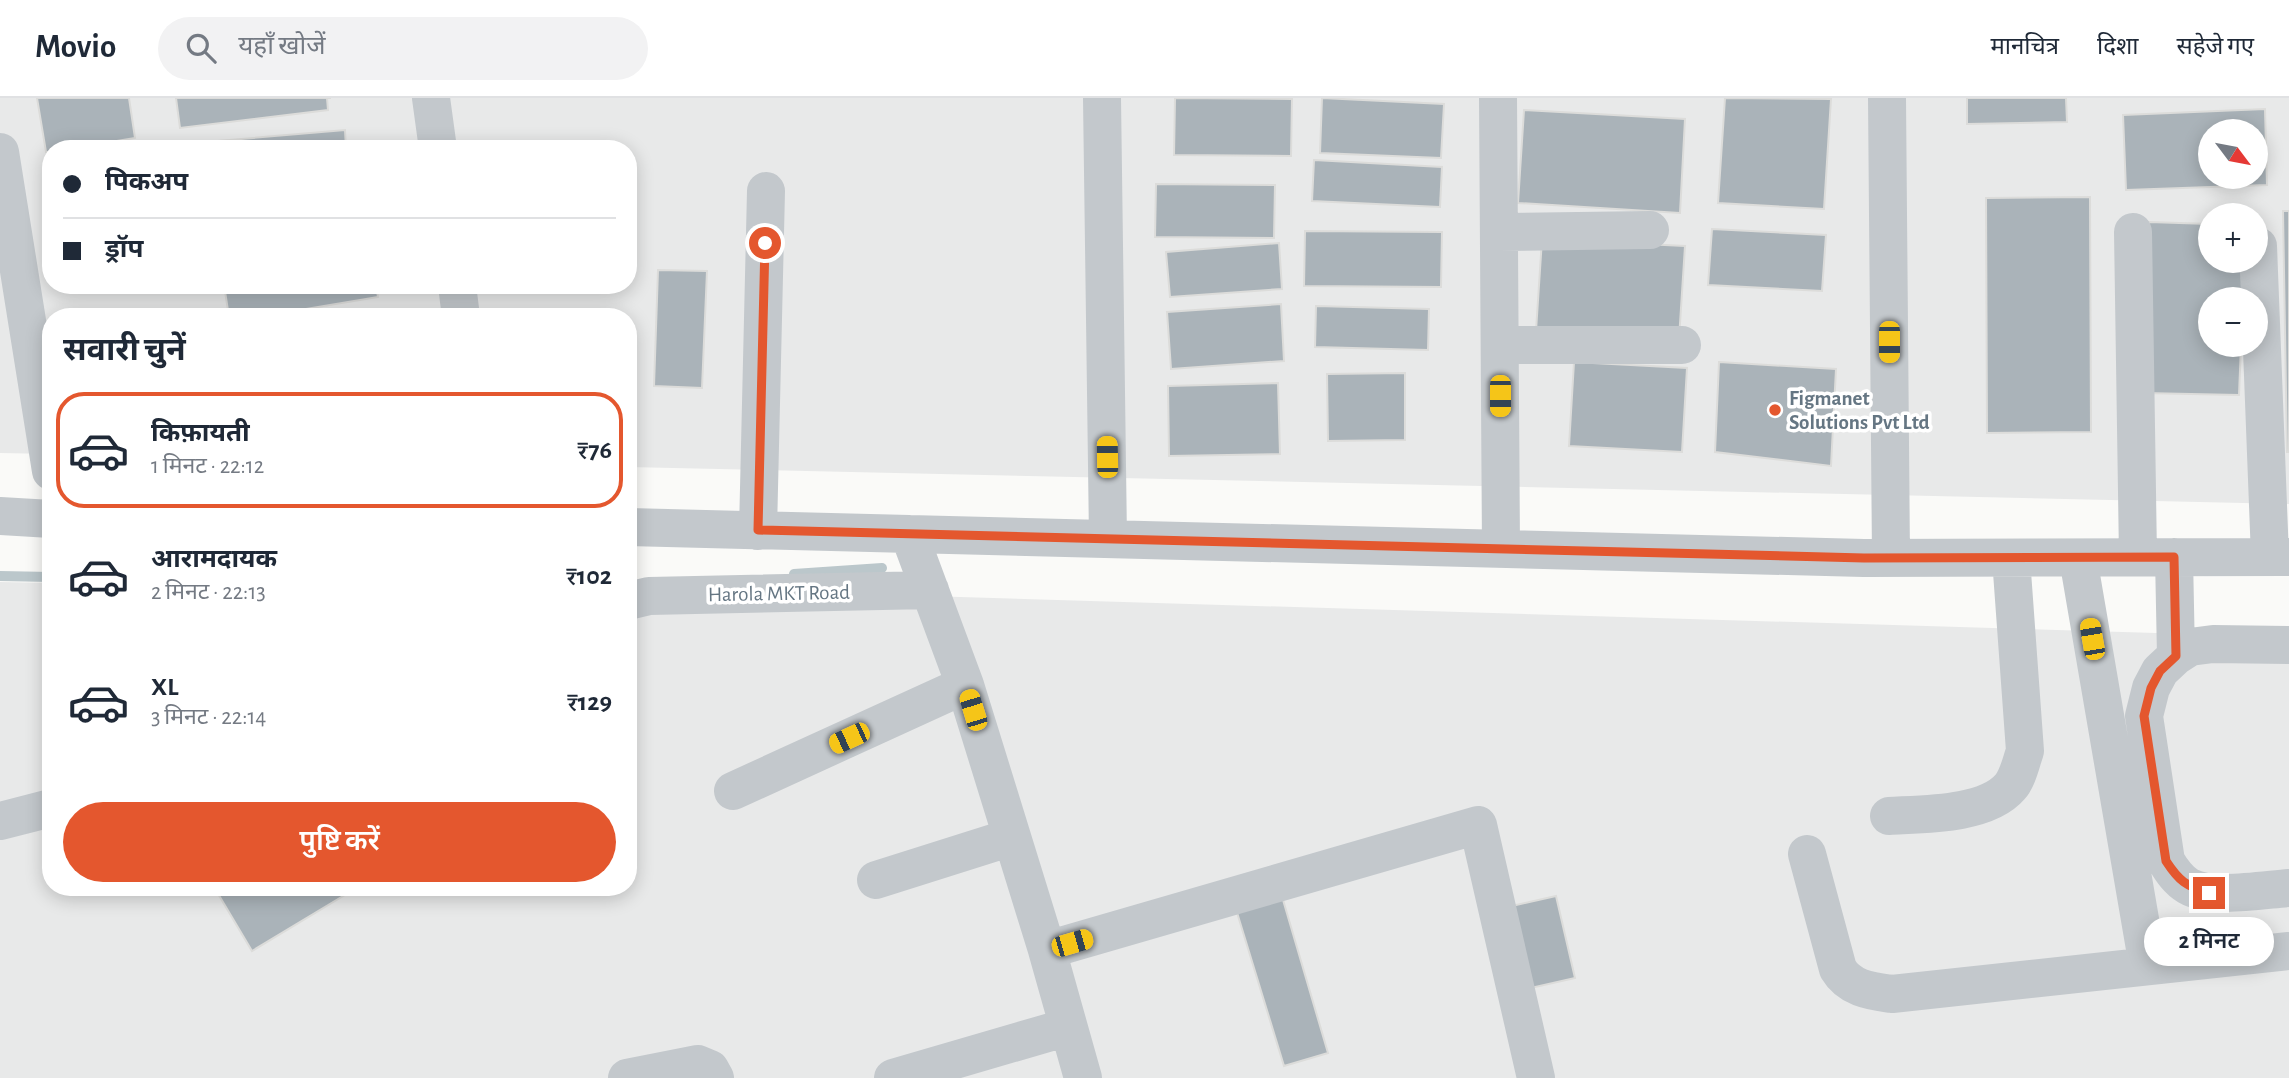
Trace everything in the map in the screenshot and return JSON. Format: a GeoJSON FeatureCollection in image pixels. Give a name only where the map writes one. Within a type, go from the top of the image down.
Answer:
{"type":"FeatureCollection","features":[{"type":"Feature","properties":{"kind":"street"},"geometry":{"type":"LineString","coordinates":[[431,98],[437,140]]}},
{"type":"Feature","properties":{"kind":"street"},"geometry":{"type":"LineString","coordinates":[[1102,98],[1108,539]]}},
{"type":"Feature","properties":{"kind":"street"},"geometry":{"type":"LineString","coordinates":[[1498,98],[1501,549]]}},
{"type":"Feature","properties":{"kind":"street"},"geometry":{"type":"LineString","coordinates":[[1887,98],[1891,558]]}},
{"type":"Feature","properties":{"kind":"street"},"geometry":{"type":"LineString","coordinates":[[0,152],[42,415]]}},
{"type":"Feature","properties":{"kind":"street"},"geometry":{"type":"LineString","coordinates":[[758,530],[766,191]]}},
{"type":"Feature","properties":{"kind":"street"},"geometry":{"type":"LineString","coordinates":[[1499,232],[1650,230]]}},
{"type":"Feature","properties":{"kind":"street"},"geometry":{"type":"LineString","coordinates":[[2133,232],[2156,557],[2176,656]]}},
{"type":"Feature","properties":{"kind":"street"},"geometry":{"type":"LineString","coordinates":[[637,527],[1891,558],[2279,557],[2260,273]]}},
{"type":"Feature","properties":{"kind":"street"},"geometry":{"type":"LineString","coordinates":[[1500,345],[1682,345]]}},
{"type":"Feature","properties":{"kind":"street"},"geometry":{"type":"LineString","coordinates":[[0,516],[42,518]]}},
{"type":"Feature","properties":{"kind":"street"},"geometry":{"type":"LineString","coordinates":[[909,534],[965,685],[1047,950],[1083,1078]]}},
{"type":"Feature","properties":{"kind":"street"},"geometry":{"type":"LineString","coordinates":[[1889,816],[1956,811],[1983,803],[2010,787],[2019,770],[2025,751],[2011,558]]}},
{"type":"Feature","properties":{"kind":"street"},"geometry":{"type":"LineString","coordinates":[[2078,558],[2148,966]]}},
{"type":"Feature","properties":{"kind":"street","name":"Harola MKT Road"},"geometry":{"type":"LineString","coordinates":[[637,599],[649,596],[930,590]]}},
{"type":"Feature","properties":{"kind":"street"},"geometry":{"type":"LineString","coordinates":[[2289,645],[2190,646],[2160,671],[2151,688],[2144,716],[2166,861],[2176,877],[2189,887],[2209,893],[2289,888]]}},
{"type":"Feature","properties":{"kind":"street"},"geometry":{"type":"LineString","coordinates":[[733,791],[965,685]]}},
{"type":"Feature","properties":{"kind":"street"},"geometry":{"type":"LineString","coordinates":[[0,821],[42,810]]}},
{"type":"Feature","properties":{"kind":"street"},"geometry":{"type":"LineString","coordinates":[[1047,950],[1478,825],[1536,1078]]}},
{"type":"Feature","properties":{"kind":"street"},"geometry":{"type":"LineString","coordinates":[[876,880],[1012,837]]}},
{"type":"Feature","properties":{"kind":"street"},"geometry":{"type":"LineString","coordinates":[[1807,854],[1838,969],[1849,983],[1866,990],[1892,994],[2289,951]]}},
{"type":"Feature","properties":{"kind":"street"},"geometry":{"type":"LineString","coordinates":[[893,1078],[1068,1027]]}},
{"type":"Feature","properties":{"kind":"street"},"geometry":{"type":"LineString","coordinates":[[627,1078],[698,1065],[710,1069],[715,1078]]}},
{"type":"Feature","properties":{"kind":"shaded area"},"geometry":{"type":"Polygon","coordinates":[[[0,98],[2289,98],[2289,504],[637,467],[637,308],[42,308],[42,454],[0,453],[0,98]]]}},
{"type":"Feature","properties":{"kind":"shaded area"},"geometry":{"type":"Polygon","coordinates":[[[0,582],[42,583],[42,896],[637,896],[637,587],[2289,637],[2289,1078],[0,1078],[0,582]]]}},
{"type":"Feature","properties":{"kind":"building"},"geometry":{"type":"Polygon","coordinates":[[[37,98],[129,98],[135,138],[44,140],[37,98]]]}},
{"type":"Feature","properties":{"kind":"building"},"geometry":{"type":"Polygon","coordinates":[[[176,98],[327,98],[328,110],[180,128],[176,98]]]}},
{"type":"Feature","properties":{"kind":"building"},"geometry":{"type":"Polygon","coordinates":[[[1175,98],[1292,99],[1291,156],[1174,155],[1175,98]]]}},
{"type":"Feature","properties":{"kind":"building"},"geometry":{"type":"Polygon","coordinates":[[[1322,98],[1444,104],[1441,158],[1320,153],[1322,98]]]}},
{"type":"Feature","properties":{"kind":"building"},"geometry":{"type":"Polygon","coordinates":[[[1725,98],[1831,99],[1824,209],[1718,203],[1725,98]]]}},
{"type":"Feature","properties":{"kind":"building"},"geometry":{"type":"Polygon","coordinates":[[[1967,98],[2066,98],[2067,122],[1967,124],[1967,98]]]}},
{"type":"Feature","properties":{"kind":"building"},"geometry":{"type":"Polygon","coordinates":[[[2265,109],[2265,119],[2198,119],[2198,187],[2126,190],[2123,115],[2265,109]]]}},
{"type":"Feature","properties":{"kind":"building"},"geometry":{"type":"Polygon","coordinates":[[[1524,110],[1685,119],[1680,213],[1518,203],[1524,110]]]}},
{"type":"Feature","properties":{"kind":"building"},"geometry":{"type":"Polygon","coordinates":[[[345,130],[346,140],[229,140],[345,130]]]}},
{"type":"Feature","properties":{"kind":"building"},"geometry":{"type":"Polygon","coordinates":[[[1314,160],[1442,167],[1440,207],[1312,201],[1314,160]]]}},
{"type":"Feature","properties":{"kind":"building"},"geometry":{"type":"Polygon","coordinates":[[[1156,184],[1275,185],[1274,238],[1155,237],[1156,184]]]}},
{"type":"Feature","properties":{"kind":"building"},"geometry":{"type":"Polygon","coordinates":[[[2090,197],[2091,432],[1987,433],[1986,198],[2090,197]]]}},
{"type":"Feature","properties":{"kind":"building"},"geometry":{"type":"Polygon","coordinates":[[[2283,211],[2289,211],[2289,452],[2287,452],[2283,211]]]}},
{"type":"Feature","properties":{"kind":"building"},"geometry":{"type":"Polygon","coordinates":[[[2149,222],[2198,224],[2198,273],[2243,273],[2242,287],[2198,287],[2198,357],[2241,357],[2239,395],[2143,393],[2149,222]]]}},
{"type":"Feature","properties":{"kind":"building"},"geometry":{"type":"Polygon","coordinates":[[[1712,229],[1826,235],[1822,291],[1708,285],[1712,229]]]}},
{"type":"Feature","properties":{"kind":"building"},"geometry":{"type":"Polygon","coordinates":[[[1305,231],[1442,232],[1441,287],[1304,286],[1305,231]]]}},
{"type":"Feature","properties":{"kind":"building"},"geometry":{"type":"Polygon","coordinates":[[[1542,239],[1685,246],[1679,339],[1536,331],[1542,239]]]}},
{"type":"Feature","properties":{"kind":"building"},"geometry":{"type":"Polygon","coordinates":[[[1279,243],[1282,289],[1170,297],[1166,252],[1279,243]]]}},
{"type":"Feature","properties":{"kind":"building"},"geometry":{"type":"Polygon","coordinates":[[[658,270],[707,271],[702,388],[654,386],[658,270]]]}},
{"type":"Feature","properties":{"kind":"building"},"geometry":{"type":"Polygon","coordinates":[[[225,294],[378,294],[378,297],[312,308],[228,308],[225,294]]]}},
{"type":"Feature","properties":{"kind":"building"},"geometry":{"type":"Polygon","coordinates":[[[1281,304],[1284,361],[1171,369],[1167,312],[1281,304]]]}},
{"type":"Feature","properties":{"kind":"building"},"geometry":{"type":"Polygon","coordinates":[[[1316,306],[1429,309],[1428,350],[1315,347],[1316,306]]]}},
{"type":"Feature","properties":{"kind":"building"},"geometry":{"type":"Polygon","coordinates":[[[1574,362],[1687,368],[1682,452],[1569,446],[1574,362]]]}},
{"type":"Feature","properties":{"kind":"building","name":"Figmanet Solutions Pvt Ltd"},"geometry":{"type":"Polygon","coordinates":[[[1719,362],[1836,369],[1831,466],[1715,452],[1719,362]]]}},
{"type":"Feature","properties":{"kind":"building"},"geometry":{"type":"Polygon","coordinates":[[[1405,373],[1405,440],[1328,441],[1327,374],[1405,373]]]}},
{"type":"Feature","properties":{"kind":"building"},"geometry":{"type":"Polygon","coordinates":[[[1278,383],[1280,454],[1169,456],[1168,386],[1278,383]]]}},
{"type":"Feature","properties":{"kind":"building"},"geometry":{"type":"Polygon","coordinates":[[[1281,893],[1328,1053],[1284,1066],[1235,906],[1281,893]]]}},
{"type":"Feature","properties":{"kind":"building"},"geometry":{"type":"Polygon","coordinates":[[[219,896],[343,896],[252,951],[219,896]]]}},
{"type":"Feature","properties":{"kind":"building"},"geometry":{"type":"Polygon","coordinates":[[[1556,896],[1575,978],[1522,990],[1503,908],[1556,896]]]}},
{"type":"Feature","properties":{"kind":"waterway"},"geometry":{"type":"LineString","coordinates":[[794,574],[882,568]]}},
{"type":"Feature","properties":{"kind":"waterway"},"geometry":{"type":"LineString","coordinates":[[0,576],[42,577]]}},
{"type":"Feature","properties":{"kind":"place","name":"Figmanet Solutions Pvt Ltd"},"geometry":{"type":"Point","coordinates":[1775,410]}},
{"type":"Feature","properties":{"kind":"route"},"geometry":{"type":"LineString","coordinates":[[765,243],[758,530],[1864,558],[2174,557],[2176,656],[2160,671],[2151,688],[2144,716],[2166,861],[2176,877],[2189,887],[2209,893]]}}]}
